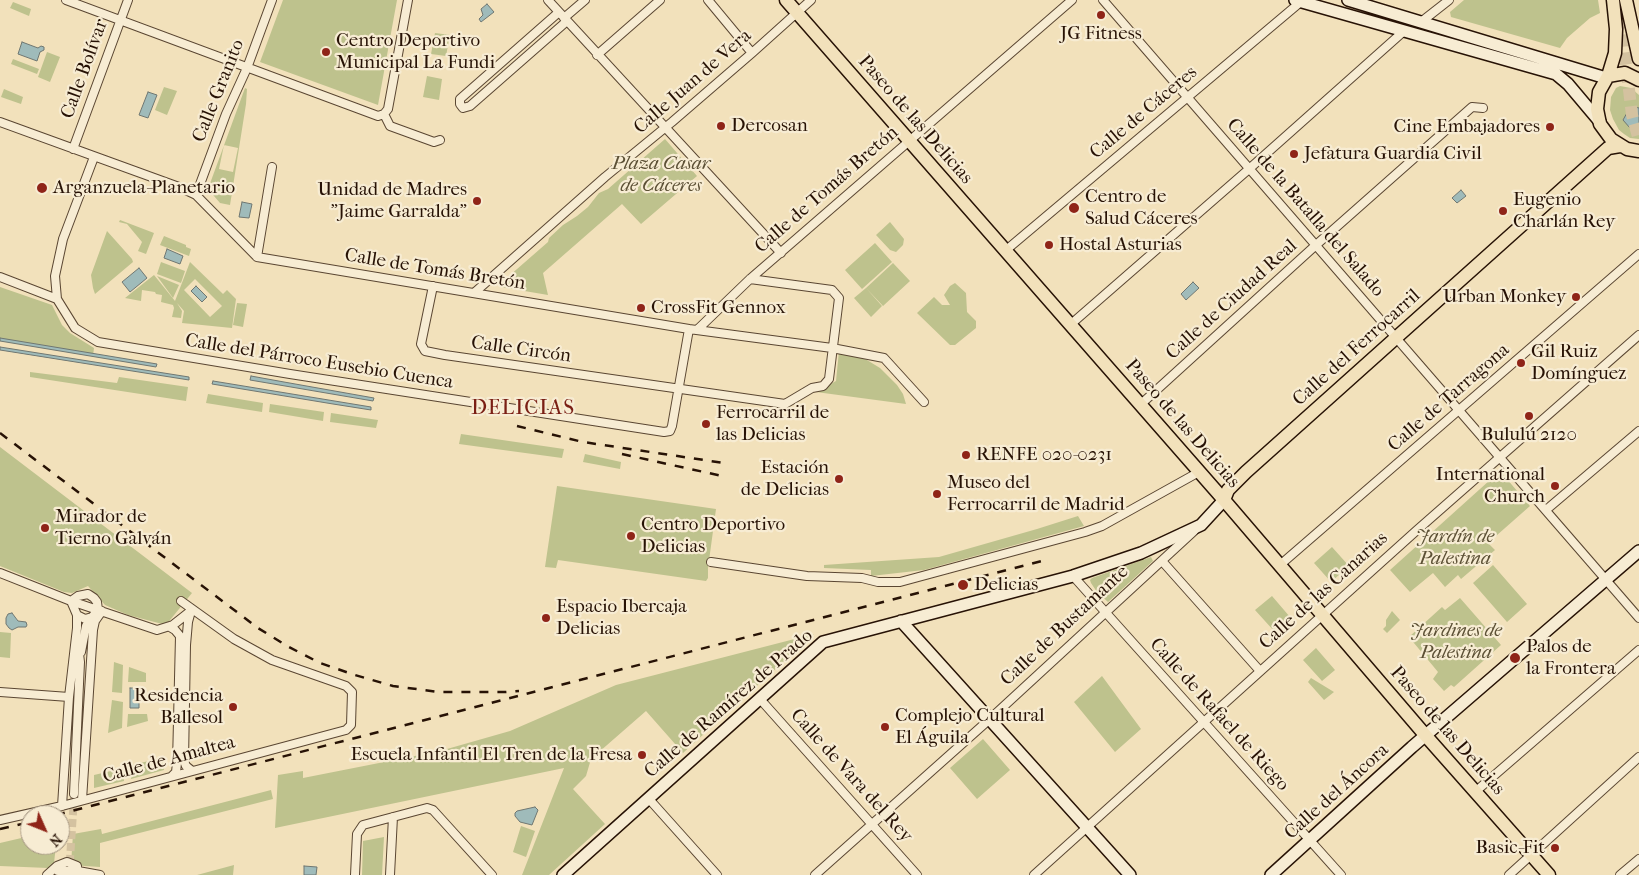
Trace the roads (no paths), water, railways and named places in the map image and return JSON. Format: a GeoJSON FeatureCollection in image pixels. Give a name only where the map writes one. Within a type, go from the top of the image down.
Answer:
{"type":"FeatureCollection","features":[{"type":"Feature","properties":{"kind":"main road","name":"Paseo de las Delicias"},"geometry":{"type":"LineString","coordinates":[[786,0],[1224,500],[1426,736],[1549,875]]}},
{"type":"Feature","properties":{"kind":"main road"},"geometry":{"type":"LineString","coordinates":[[1348,0],[1607,77],[1625,74],[1639,80]]}},
{"type":"Feature","properties":{"kind":"main road"},"geometry":{"type":"LineString","coordinates":[[1601,125],[1597,109],[1598,97],[1615,53],[1616,30],[1613,0]]}},
{"type":"Feature","properties":{"kind":"main road"},"geometry":{"type":"LineString","coordinates":[[1626,0],[1639,59]]}},
{"type":"Feature","properties":{"kind":"main road"},"geometry":{"type":"LineString","coordinates":[[1299,1],[1556,74],[1568,84],[1611,139],[1631,151],[1639,151]]}},
{"type":"Feature","properties":{"kind":"main road","name":"Calle del Ferrocarril"},"geometry":{"type":"LineString","coordinates":[[1586,167],[1599,144],[1601,125]]}},
{"type":"Feature","properties":{"kind":"main road","name":"Calle del Ferrocarril"},"geometry":{"type":"LineString","coordinates":[[1224,500],[1228,490],[1246,472],[1586,167],[1608,148],[1620,146]]}},
{"type":"Feature","properties":{"kind":"main road","name":"Calle de Bustamante"},"geometry":{"type":"LineString","coordinates":[[1201,525],[1224,500]]}},
{"type":"Feature","properties":{"kind":"main road","name":"Calle de Ramírez de Prado"},"geometry":{"type":"LineString","coordinates":[[563,875],[823,642],[1073,576],[1141,553],[1201,525]]}},
{"type":"Feature","properties":{"kind":"main road","name":"Calle del Áncora"},"geometry":{"type":"LineString","coordinates":[[1271,875],[1426,736],[1639,551]]}},
{"type":"Feature","properties":{"kind":"main road"},"geometry":{"type":"LineString","coordinates":[[901,621],[991,718],[1130,875]]}},
{"type":"Feature","properties":{"kind":"street"},"geometry":{"type":"LineString","coordinates":[[66,0],[378,116],[388,110],[408,0]]}},
{"type":"Feature","properties":{"kind":"street","name":"Calle Bolívar"},"geometry":{"type":"LineString","coordinates":[[73,149],[128,0]]}},
{"type":"Feature","properties":{"kind":"street","name":"Calle Granito"},"geometry":{"type":"LineString","coordinates":[[196,195],[272,0]]}},
{"type":"Feature","properties":{"kind":"street"},"geometry":{"type":"LineString","coordinates":[[548,0],[781,252]]}},
{"type":"Feature","properties":{"kind":"street"},"geometry":{"type":"LineString","coordinates":[[563,17],[470,106],[463,108],[460,104],[460,99],[563,17],[585,0]]}},
{"type":"Feature","properties":{"kind":"street"},"geometry":{"type":"LineString","coordinates":[[597,55],[660,0]]}},
{"type":"Feature","properties":{"kind":"street"},"geometry":{"type":"LineString","coordinates":[[708,0],[752,53]]}},
{"type":"Feature","properties":{"kind":"street","name":"Calle Juan de Vera"},"geometry":{"type":"LineString","coordinates":[[474,293],[605,177],[752,53],[810,0]]}},
{"type":"Feature","properties":{"kind":"street","name":"Calle de Tomás Bretón"},"geometry":{"type":"LineString","coordinates":[[693,330],[1072,0]]}},
{"type":"Feature","properties":{"kind":"street","name":"Calle de la Batalla del Salado"},"geometry":{"type":"LineString","coordinates":[[1103,0],[1639,618]]}},
{"type":"Feature","properties":{"kind":"street"},"geometry":{"type":"LineString","coordinates":[[1421,22],[1449,0]]}},
{"type":"Feature","properties":{"kind":"street","name":"Calle de Cáceres"},"geometry":{"type":"LineString","coordinates":[[1005,251],[1299,1]]}},
{"type":"Feature","properties":{"kind":"street"},"geometry":{"type":"LineString","coordinates":[[1070,325],[1404,31]]}},
{"type":"Feature","properties":{"kind":"street","name":"Calle de Ciudad Real"},"geometry":{"type":"LineString","coordinates":[[1140,405],[1472,107],[1483,108]]}},
{"type":"Feature","properties":{"kind":"street"},"geometry":{"type":"LineString","coordinates":[[384,114],[390,126],[434,142],[440,140]]}},
{"type":"Feature","properties":{"kind":"street"},"geometry":{"type":"LineString","coordinates":[[0,122],[196,195],[257,257]]}},
{"type":"Feature","properties":{"kind":"street"},"geometry":{"type":"LineString","coordinates":[[0,277],[56,299],[55,276],[63,239],[94,157]]}},
{"type":"Feature","properties":{"kind":"street"},"geometry":{"type":"LineString","coordinates":[[257,257],[272,167]]}},
{"type":"Feature","properties":{"kind":"street","name":"Calle de Tarragona"},"geometry":{"type":"LineString","coordinates":[[1280,565],[1639,254]]}},
{"type":"Feature","properties":{"kind":"street","name":"Calle de Tomás Bretón"},"geometry":{"type":"LineString","coordinates":[[257,257],[693,330],[832,348],[884,358],[924,402]]}},
{"type":"Feature","properties":{"kind":"street"},"geometry":{"type":"LineString","coordinates":[[678,389],[784,404],[812,388],[823,386],[829,379],[839,298],[832,290],[750,279]]}},
{"type":"Feature","properties":{"kind":"street","name":"Calle Circón"},"geometry":{"type":"LineString","coordinates":[[432,286],[421,344],[425,351],[678,389]]}},
{"type":"Feature","properties":{"kind":"street","name":"Calle del Párroco Eusebio Cuenca"},"geometry":{"type":"LineString","coordinates":[[56,299],[75,328],[98,342],[310,378],[664,432],[670,430],[672,426],[678,389],[693,330]]}},
{"type":"Feature","properties":{"kind":"street","name":"Calle de las Canarias"},"geometry":{"type":"LineString","coordinates":[[1034,875],[1499,456],[1639,334]]}},
{"type":"Feature","properties":{"kind":"street"},"geometry":{"type":"LineString","coordinates":[[1546,510],[1639,431]]}},
{"type":"Feature","properties":{"kind":"street"},"geometry":{"type":"LineString","coordinates":[[710,562],[807,576],[862,578],[878,582],[900,582],[1093,529],[1199,472]]}},
{"type":"Feature","properties":{"kind":"street","name":"Calle de Bustamante"},"geometry":{"type":"LineString","coordinates":[[815,875],[991,718],[1201,525]]}},
{"type":"Feature","properties":{"kind":"street"},"geometry":{"type":"LineString","coordinates":[[1162,561],[1260,670]]}},
{"type":"Feature","properties":{"kind":"street"},"geometry":{"type":"LineString","coordinates":[[0,573],[71,601],[157,630],[170,627],[192,610]]}},
{"type":"Feature","properties":{"kind":"street","name":"Calle de Rafael de Riego"},"geometry":{"type":"LineString","coordinates":[[1073,576],[1340,875]]}},
{"type":"Feature","properties":{"kind":"street"},"geometry":{"type":"LineString","coordinates":[[71,601],[78,596],[88,594],[94,598],[100,610],[93,630],[82,800]]}},
{"type":"Feature","properties":{"kind":"street"},"geometry":{"type":"LineString","coordinates":[[62,805],[69,697],[77,616],[71,601]]}},
{"type":"Feature","properties":{"kind":"street"},"geometry":{"type":"LineString","coordinates":[[182,601],[192,610]]}},
{"type":"Feature","properties":{"kind":"street"},"geometry":{"type":"LineString","coordinates":[[74,794],[80,662],[86,626],[100,610]]}},
{"type":"Feature","properties":{"kind":"street"},"geometry":{"type":"LineString","coordinates":[[191,770],[184,761],[186,645],[188,622],[192,610]]}},
{"type":"Feature","properties":{"kind":"street","name":"Calle de Amaltea"},"geometry":{"type":"LineString","coordinates":[[65,805],[346,730],[352,723],[352,692],[350,688],[272,660],[234,639],[192,610]]}},
{"type":"Feature","properties":{"kind":"street"},"geometry":{"type":"LineString","coordinates":[[77,616],[85,619],[92,617]]}},
{"type":"Feature","properties":{"kind":"street"},"geometry":{"type":"LineString","coordinates":[[170,627],[180,636],[177,762],[176,772],[172,776]]}},
{"type":"Feature","properties":{"kind":"street"},"geometry":{"type":"LineString","coordinates":[[76,636],[78,639],[80,662]]}},
{"type":"Feature","properties":{"kind":"street"},"geometry":{"type":"LineString","coordinates":[[1475,792],[1639,650]]}},
{"type":"Feature","properties":{"kind":"street"},"geometry":{"type":"LineString","coordinates":[[0,692],[69,697]]}},
{"type":"Feature","properties":{"kind":"street","name":"Calle de Vara del Rey"},"geometry":{"type":"LineString","coordinates":[[760,699],[917,875]]}},
{"type":"Feature","properties":{"kind":"street"},"geometry":{"type":"LineString","coordinates":[[1508,875],[1639,757]]}},
{"type":"Feature","properties":{"kind":"street"},"geometry":{"type":"LineString","coordinates":[[649,799],[716,875]]}},
{"type":"Feature","properties":{"kind":"street"},"geometry":{"type":"LineString","coordinates":[[355,875],[357,834],[363,825],[427,808],[433,810],[487,873]]}},
{"type":"Feature","properties":{"kind":"street","name":"Calle de Amaltea"},"geometry":{"type":"LineString","coordinates":[[0,820],[20,815]]}},
{"type":"Feature","properties":{"kind":"street"},"geometry":{"type":"LineString","coordinates":[[390,875],[393,817]]}},
{"type":"Feature","properties":{"kind":"street"},"geometry":{"type":"LineString","coordinates":[[1620,875],[1639,859]]}},
{"type":"Feature","properties":{"kind":"street"},"geometry":{"type":"LineString","coordinates":[[47,875],[67,862],[77,866],[78,873]]}},
{"type":"Feature","properties":{"kind":"street"},"geometry":{"type":"LineString","coordinates":[[56,874],[64,866],[71,864]]}},
{"type":"Feature","properties":{"kind":"street"},"geometry":{"type":"LineString","coordinates":[[56,874],[78,873],[99,875]]}},
{"type":"Feature","properties":{"kind":"water"},"geometry":{"type":"Polygon","coordinates":[[[487,4],[494,12],[481,22],[479,19],[483,15],[481,9],[487,4]]]}},
{"type":"Feature","properties":{"kind":"water"},"geometry":{"type":"Polygon","coordinates":[[[22,42],[38,48],[44,47],[37,61],[18,54],[22,42]]]}},
{"type":"Feature","properties":{"kind":"water"},"geometry":{"type":"Polygon","coordinates":[[[148,92],[157,95],[148,118],[139,115],[148,92]]]}},
{"type":"Feature","properties":{"kind":"water"},"geometry":{"type":"Polygon","coordinates":[[[1635,107],[1639,108],[1639,130],[1630,128],[1623,120],[1628,111],[1635,107]]]}},
{"type":"Feature","properties":{"kind":"water"},"geometry":{"type":"Polygon","coordinates":[[[1461,190],[1466,196],[1457,203],[1452,198],[1461,190]]]}},
{"type":"Feature","properties":{"kind":"water"},"geometry":{"type":"Polygon","coordinates":[[[242,202],[252,204],[249,218],[239,217],[242,202]]]}},
{"type":"Feature","properties":{"kind":"water"},"geometry":{"type":"Polygon","coordinates":[[[167,249],[183,256],[180,264],[164,258],[167,249]]]}},
{"type":"Feature","properties":{"kind":"water"},"geometry":{"type":"Polygon","coordinates":[[[139,268],[147,278],[130,292],[122,282],[139,268]]]}},
{"type":"Feature","properties":{"kind":"water"},"geometry":{"type":"Polygon","coordinates":[[[1193,282],[1199,288],[1186,300],[1181,294],[1193,282]]]}},
{"type":"Feature","properties":{"kind":"water"},"geometry":{"type":"Polygon","coordinates":[[[196,286],[207,297],[202,302],[191,291],[196,286]]]}},
{"type":"Feature","properties":{"kind":"water"},"geometry":{"type":"Polygon","coordinates":[[[0,338],[157,364],[156,367],[0,341],[0,338]]]}},
{"type":"Feature","properties":{"kind":"water"},"geometry":{"type":"Polygon","coordinates":[[[0,347],[189,377],[189,380],[0,350],[0,347]]]}},
{"type":"Feature","properties":{"kind":"water"},"geometry":{"type":"Polygon","coordinates":[[[251,376],[374,398],[373,401],[250,380],[251,376]]]}},
{"type":"Feature","properties":{"kind":"water"},"geometry":{"type":"Polygon","coordinates":[[[213,381],[371,407],[371,410],[212,384],[213,381]]]}},
{"type":"Feature","properties":{"kind":"water"},"geometry":{"type":"Polygon","coordinates":[[[12,613],[18,621],[26,622],[26,627],[18,627],[12,630],[9,628],[6,624],[6,618],[8,614],[12,613]]]}},
{"type":"Feature","properties":{"kind":"water"},"geometry":{"type":"Polygon","coordinates":[[[130,688],[139,688],[139,708],[130,708],[130,688]]]}},
{"type":"Feature","properties":{"kind":"water"},"geometry":{"type":"Polygon","coordinates":[[[535,807],[538,810],[532,825],[520,822],[515,816],[517,811],[535,807]]]}},
{"type":"Feature","properties":{"kind":"water"},"geometry":{"type":"Polygon","coordinates":[[[304,866],[317,867],[316,875],[304,875],[304,866]]]}},
{"type":"Feature","properties":{"kind":"tunnel"},"geometry":{"type":"LineString","coordinates":[[1619,17],[1632,115],[1639,140]]}},
{"type":"Feature","properties":{"kind":"tunnel"},"geometry":{"type":"LineString","coordinates":[[69,875],[74,797]]}},
{"type":"Feature","properties":{"kind":"railway"},"geometry":{"type":"LineString","coordinates":[[517,426],[583,442],[724,463]]}},
{"type":"Feature","properties":{"kind":"railway"},"geometry":{"type":"LineString","coordinates":[[0,433],[258,628],[320,663],[393,686],[439,692],[519,691]]}},
{"type":"Feature","properties":{"kind":"railway"},"geometry":{"type":"LineString","coordinates":[[622,454],[722,476]]}},
{"type":"Feature","properties":{"kind":"railway"},"geometry":{"type":"LineString","coordinates":[[70,811],[1046,560]]}},
{"type":"Feature","properties":{"kind":"railway"},"geometry":{"type":"LineString","coordinates":[[0,829],[20,824]]}},
{"type":"Feature","properties":{"kind":"place","name":"JG Fitness"},"geometry":{"type":"Point","coordinates":[1101,15]}},
{"type":"Feature","properties":{"kind":"place","name":"Centro Deportivo Municipal La Fundi"},"geometry":{"type":"Point","coordinates":[326,52]}},
{"type":"Feature","properties":{"kind":"place","name":"Dercosan"},"geometry":{"type":"Point","coordinates":[721,126]}},
{"type":"Feature","properties":{"kind":"place","name":"Cine Embajadores"},"geometry":{"type":"Point","coordinates":[1550,127]}},
{"type":"Feature","properties":{"kind":"place","name":"Jefatura Guardia Civil"},"geometry":{"type":"Point","coordinates":[1294,154]}},
{"type":"Feature","properties":{"kind":"place","name":"Arganzuela-Planetario"},"geometry":{"type":"Point","coordinates":[42,188]}},
{"type":"Feature","properties":{"kind":"place","name":"Unidad de Madres \"Jaime Garralda\""},"geometry":{"type":"Point","coordinates":[477,201]}},
{"type":"Feature","properties":{"kind":"place","name":"Centro de Salud Cáceres"},"geometry":{"type":"Point","coordinates":[1074,208]}},
{"type":"Feature","properties":{"kind":"place","name":"Eugenio Charlán Rey"},"geometry":{"type":"Point","coordinates":[1503,211]}},
{"type":"Feature","properties":{"kind":"place","name":"Hostal Asturias"},"geometry":{"type":"Point","coordinates":[1049,245]}},
{"type":"Feature","properties":{"kind":"place","name":"Urban Monkey"},"geometry":{"type":"Point","coordinates":[1576,297]}},
{"type":"Feature","properties":{"kind":"place","name":"CrossFit Gennox"},"geometry":{"type":"Point","coordinates":[641,308]}},
{"type":"Feature","properties":{"kind":"place","name":"Gil Ruiz Domínguez"},"geometry":{"type":"Point","coordinates":[1521,363]}},
{"type":"Feature","properties":{"kind":"place","name":"Bululú 2120"},"geometry":{"type":"Point","coordinates":[1529,416]}},
{"type":"Feature","properties":{"kind":"place","name":"Ferrocarril de las Delicias"},"geometry":{"type":"Point","coordinates":[706,424]}},
{"type":"Feature","properties":{"kind":"place","name":"RENFE 020-0231"},"geometry":{"type":"Point","coordinates":[966,455]}},
{"type":"Feature","properties":{"kind":"place","name":"Estación de Delicias"},"geometry":{"type":"Point","coordinates":[839,479]}},
{"type":"Feature","properties":{"kind":"place","name":"International Church"},"geometry":{"type":"Point","coordinates":[1555,486]}},
{"type":"Feature","properties":{"kind":"place","name":"Museo del Ferrocarril de Madrid"},"geometry":{"type":"Point","coordinates":[937,494]}},
{"type":"Feature","properties":{"kind":"place","name":"Mirador de Tierno Galván"},"geometry":{"type":"Point","coordinates":[45,528]}},
{"type":"Feature","properties":{"kind":"place","name":"Centro Deportivo Delicias"},"geometry":{"type":"Point","coordinates":[631,536]}},
{"type":"Feature","properties":{"kind":"place","name":"Delicias"},"geometry":{"type":"Point","coordinates":[963,585]}},
{"type":"Feature","properties":{"kind":"place","name":"Espacio Ibercaja Delicias"},"geometry":{"type":"Point","coordinates":[546,618]}},
{"type":"Feature","properties":{"kind":"place","name":"Palos de la Frontera"},"geometry":{"type":"Point","coordinates":[1515,658]}},
{"type":"Feature","properties":{"kind":"place","name":"Residencia Ballesol"},"geometry":{"type":"Point","coordinates":[233,707]}},
{"type":"Feature","properties":{"kind":"place","name":"Complejo Cultural El Águila"},"geometry":{"type":"Point","coordinates":[885,727]}},
{"type":"Feature","properties":{"kind":"place","name":"Escuela Infantil El Tren de la Fresa"},"geometry":{"type":"Point","coordinates":[642,755]}},
{"type":"Feature","properties":{"kind":"place","name":"Basic-Fit"},"geometry":{"type":"Point","coordinates":[1555,848]}},
{"type":"Feature","properties":{"kind":"district","name":"DELICIAS"},"geometry":{"type":"Point","coordinates":[523,409]}},
{"type":"Feature","properties":{"kind":"park label","name":"Plaza Casar de Cáceres"},"geometry":{"type":"Point","coordinates":[661,175]}},
{"type":"Feature","properties":{"kind":"park label","name":"Jardín de Palestina"},"geometry":{"type":"Point","coordinates":[1455,548]}},
{"type":"Feature","properties":{"kind":"park label","name":"Jardines de Palestina"},"geometry":{"type":"Point","coordinates":[1456,642]}}]}
